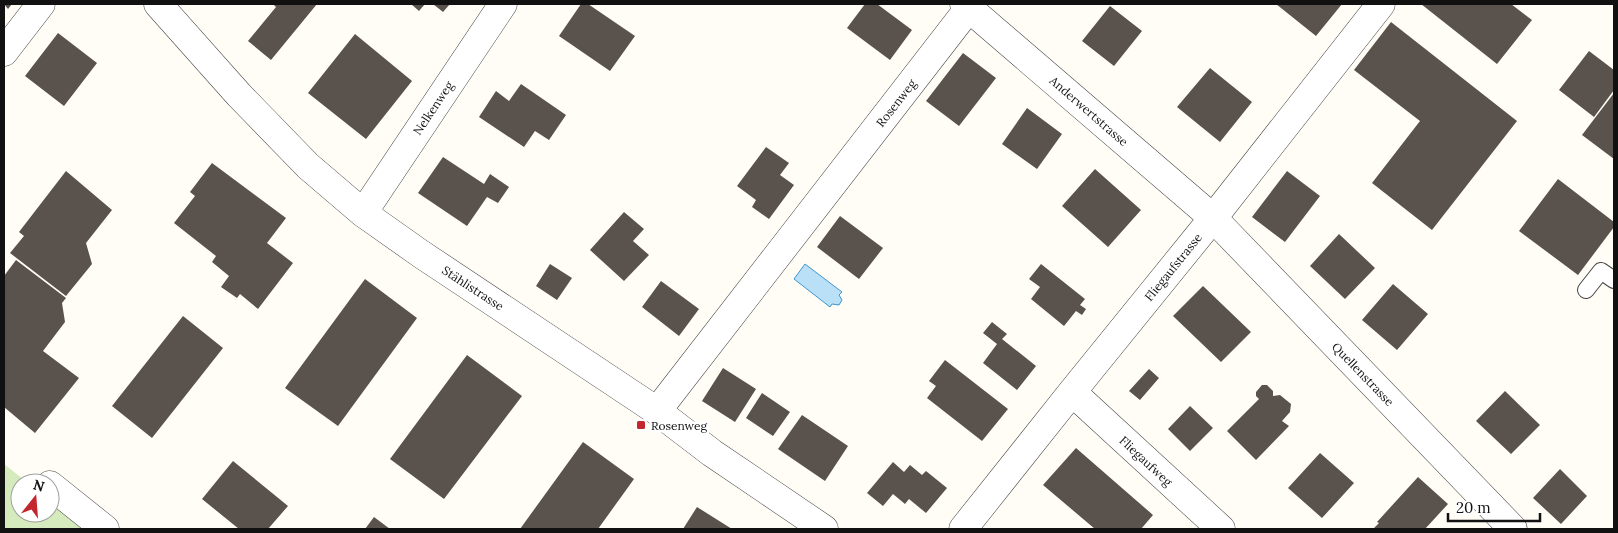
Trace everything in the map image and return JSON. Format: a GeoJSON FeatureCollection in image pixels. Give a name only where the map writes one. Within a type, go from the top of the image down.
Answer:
{"type":"FeatureCollection","features":[{"type":"Feature","properties":{"kind":"street"},"geometry":{"type":"LineString","coordinates":[[4,52],[42,4]]}},
{"type":"Feature","properties":{"kind":"street","name":"Stählistrasse"},"geometry":{"type":"LineString","coordinates":[[158,4],[239,95],[308,166],[362,213],[657,411],[712,453],[824,529]]}},
{"type":"Feature","properties":{"kind":"street","name":"Nelkenweg"},"geometry":{"type":"LineString","coordinates":[[362,213],[503,4]]}},
{"type":"Feature","properties":{"kind":"street","name":"Fliegaufstrasse"},"geometry":{"type":"LineString","coordinates":[[963,529],[1213,218],[1381,4]]}},
{"type":"Feature","properties":{"kind":"street","name":"Anderwertstrasse"},"geometry":{"type":"LineString","coordinates":[[967,6],[1213,218]]}},
{"type":"Feature","properties":{"kind":"street","name":"Rosenweg"},"geometry":{"type":"LineString","coordinates":[[657,411],[967,6]]}},
{"type":"Feature","properties":{"kind":"street","name":"Quellenstrasse"},"geometry":{"type":"LineString","coordinates":[[1213,218],[1514,529]]}},
{"type":"Feature","properties":{"kind":"street","name":"Fliegaufweg"},"geometry":{"type":"LineString","coordinates":[[1072,392],[1221,529]]}},
{"type":"Feature","properties":{"kind":"street"},"geometry":{"type":"LineString","coordinates":[[60,492],[105,529]]}},
{"type":"Feature","properties":{"kind":"lane"},"geometry":{"type":"LineString","coordinates":[[1586,290],[1601,271],[1614,280]]}},
{"type":"Feature","properties":{"kind":"green space"},"geometry":{"type":"Polygon","coordinates":[[[4,464],[15,473],[10,473],[10,523],[60,523],[60,508],[88,529],[4,529],[4,464]]]}},
{"type":"Feature","properties":{"kind":"water"},"geometry":{"type":"Polygon","coordinates":[[[805,264],[842,292],[839,295],[842,300],[839,305],[832,304],[830,307],[794,279],[805,264]]]}},
{"type":"Feature","properties":{"kind":"building"},"geometry":{"type":"Polygon","coordinates":[[[4,4],[12,4],[8,9],[4,4]]]}},
{"type":"Feature","properties":{"kind":"building"},"geometry":{"type":"Polygon","coordinates":[[[273,4],[317,4],[271,60],[248,41],[276,7],[273,4]]]}},
{"type":"Feature","properties":{"kind":"building"},"geometry":{"type":"Polygon","coordinates":[[[411,4],[425,4],[419,11],[411,4]]]}},
{"type":"Feature","properties":{"kind":"building"},"geometry":{"type":"Polygon","coordinates":[[[433,4],[450,4],[443,12],[433,4]]]}},
{"type":"Feature","properties":{"kind":"building"},"geometry":{"type":"Polygon","coordinates":[[[581,4],[588,4],[635,36],[610,71],[559,36],[581,4]]]}},
{"type":"Feature","properties":{"kind":"building"},"geometry":{"type":"Polygon","coordinates":[[[865,4],[877,4],[912,30],[890,60],[847,28],[865,4]]]}},
{"type":"Feature","properties":{"kind":"building"},"geometry":{"type":"Polygon","coordinates":[[[1276,4],[1342,4],[1316,36],[1276,4]]]}},
{"type":"Feature","properties":{"kind":"building"},"geometry":{"type":"Polygon","coordinates":[[[1421,4],[1511,4],[1532,20],[1497,64],[1421,4]]]}},
{"type":"Feature","properties":{"kind":"building"},"geometry":{"type":"Polygon","coordinates":[[[1110,6],[1142,31],[1114,66],[1082,41],[1110,6]]]}},
{"type":"Feature","properties":{"kind":"building"},"geometry":{"type":"Polygon","coordinates":[[[1391,22],[1517,121],[1432,230],[1372,183],[1420,121],[1354,70],[1391,22]]]}},
{"type":"Feature","properties":{"kind":"building"},"geometry":{"type":"Polygon","coordinates":[[[58,33],[97,63],[64,106],[25,76],[58,33]]]}},
{"type":"Feature","properties":{"kind":"building"},"geometry":{"type":"Polygon","coordinates":[[[355,34],[412,81],[366,139],[308,93],[355,34]]]}},
{"type":"Feature","properties":{"kind":"building"},"geometry":{"type":"Polygon","coordinates":[[[1589,51],[1614,70],[1614,90],[1594,117],[1559,90],[1589,51]]]}},
{"type":"Feature","properties":{"kind":"building"},"geometry":{"type":"Polygon","coordinates":[[[963,53],[996,78],[959,126],[926,101],[963,53]]]}},
{"type":"Feature","properties":{"kind":"building"},"geometry":{"type":"Polygon","coordinates":[[[1210,68],[1252,102],[1220,142],[1177,107],[1210,68]]]}},
{"type":"Feature","properties":{"kind":"building"},"geometry":{"type":"Polygon","coordinates":[[[521,84],[566,115],[549,140],[535,131],[524,147],[479,117],[496,91],[509,101],[521,84]]]}},
{"type":"Feature","properties":{"kind":"building"},"geometry":{"type":"Polygon","coordinates":[[[1614,93],[1614,159],[1582,135],[1614,93]]]}},
{"type":"Feature","properties":{"kind":"building"},"geometry":{"type":"Polygon","coordinates":[[[1027,108],[1062,134],[1037,169],[1002,144],[1027,108]]]}},
{"type":"Feature","properties":{"kind":"building"},"geometry":{"type":"Polygon","coordinates":[[[766,147],[789,163],[780,175],[794,185],[769,219],[752,207],[756,200],[737,186],[766,147]]]}},
{"type":"Feature","properties":{"kind":"building"},"geometry":{"type":"Polygon","coordinates":[[[443,157],[484,184],[490,174],[509,187],[498,203],[487,197],[467,226],[418,193],[443,157]]]}},
{"type":"Feature","properties":{"kind":"building"},"geometry":{"type":"Polygon","coordinates":[[[212,163],[286,218],[267,243],[293,263],[258,309],[240,294],[237,298],[221,287],[229,276],[212,262],[216,256],[174,223],[195,196],[190,192],[212,163]]]}},
{"type":"Feature","properties":{"kind":"building"},"geometry":{"type":"Polygon","coordinates":[[[1095,169],[1141,210],[1108,247],[1062,206],[1095,169]]]}},
{"type":"Feature","properties":{"kind":"building"},"geometry":{"type":"Polygon","coordinates":[[[66,171],[112,210],[86,243],[92,264],[66,296],[10,253],[24,236],[19,232],[66,171]]]}},
{"type":"Feature","properties":{"kind":"building"},"geometry":{"type":"Polygon","coordinates":[[[1287,171],[1320,196],[1285,242],[1252,217],[1287,171]]]}},
{"type":"Feature","properties":{"kind":"building"},"geometry":{"type":"Polygon","coordinates":[[[1558,179],[1614,222],[1614,227],[1578,275],[1519,231],[1558,179]]]}},
{"type":"Feature","properties":{"kind":"building"},"geometry":{"type":"Polygon","coordinates":[[[624,212],[644,229],[633,241],[649,255],[624,281],[590,250],[624,212]]]}},
{"type":"Feature","properties":{"kind":"building"},"geometry":{"type":"Polygon","coordinates":[[[840,216],[883,248],[859,279],[817,247],[840,216]]]}},
{"type":"Feature","properties":{"kind":"building"},"geometry":{"type":"Polygon","coordinates":[[[1339,234],[1375,268],[1345,299],[1310,266],[1339,234]]]}},
{"type":"Feature","properties":{"kind":"building"},"geometry":{"type":"Polygon","coordinates":[[[16,260],[66,298],[62,303],[65,322],[43,351],[79,378],[35,433],[4,407],[4,276],[16,260]]]}},
{"type":"Feature","properties":{"kind":"building"},"geometry":{"type":"Polygon","coordinates":[[[550,264],[572,278],[557,300],[536,286],[550,264]]]}},
{"type":"Feature","properties":{"kind":"building"},"geometry":{"type":"Polygon","coordinates":[[[1041,264],[1085,299],[1080,305],[1086,309],[1082,315],[1076,311],[1064,326],[1031,299],[1040,287],[1029,279],[1041,264]]]}},
{"type":"Feature","properties":{"kind":"building"},"geometry":{"type":"Polygon","coordinates":[[[365,279],[417,318],[338,426],[285,388],[365,279]]]}},
{"type":"Feature","properties":{"kind":"building"},"geometry":{"type":"Polygon","coordinates":[[[661,281],[699,309],[679,336],[642,307],[661,281]]]}},
{"type":"Feature","properties":{"kind":"building"},"geometry":{"type":"Polygon","coordinates":[[[1393,284],[1428,314],[1397,350],[1362,320],[1393,284]]]}},
{"type":"Feature","properties":{"kind":"building"},"geometry":{"type":"Polygon","coordinates":[[[1203,286],[1251,332],[1221,362],[1173,316],[1203,286]]]}},
{"type":"Feature","properties":{"kind":"building"},"geometry":{"type":"Polygon","coordinates":[[[183,316],[223,348],[152,438],[112,406],[183,316]]]}},
{"type":"Feature","properties":{"kind":"building"},"geometry":{"type":"Polygon","coordinates":[[[992,322],[1007,334],[1002,339],[1036,366],[1017,390],[983,363],[997,344],[983,333],[992,322]]]}},
{"type":"Feature","properties":{"kind":"building"},"geometry":{"type":"Polygon","coordinates":[[[467,355],[522,396],[444,499],[390,459],[467,355]]]}},
{"type":"Feature","properties":{"kind":"building"},"geometry":{"type":"Polygon","coordinates":[[[945,360],[1008,409],[982,441],[927,398],[936,386],[929,381],[945,360]]]}},
{"type":"Feature","properties":{"kind":"building"},"geometry":{"type":"Polygon","coordinates":[[[723,368],[756,389],[735,422],[702,401],[723,368]]]}},
{"type":"Feature","properties":{"kind":"building"},"geometry":{"type":"Polygon","coordinates":[[[1149,369],[1159,378],[1140,400],[1129,391],[1149,369]]]}},
{"type":"Feature","properties":{"kind":"building"},"geometry":{"type":"Polygon","coordinates":[[[1262,385],[1267,385],[1273,391],[1273,396],[1280,395],[1291,404],[1290,412],[1282,421],[1289,426],[1256,460],[1227,431],[1259,399],[1256,396],[1256,392],[1262,385]]]}},
{"type":"Feature","properties":{"kind":"building"},"geometry":{"type":"Polygon","coordinates":[[[1505,391],[1540,425],[1511,454],[1476,421],[1505,391]]]}},
{"type":"Feature","properties":{"kind":"building"},"geometry":{"type":"Polygon","coordinates":[[[762,393],[790,412],[773,436],[746,418],[762,393]]]}},
{"type":"Feature","properties":{"kind":"building"},"geometry":{"type":"Polygon","coordinates":[[[1190,406],[1213,428],[1190,451],[1168,429],[1190,406]]]}},
{"type":"Feature","properties":{"kind":"building"},"geometry":{"type":"Polygon","coordinates":[[[802,415],[848,446],[825,481],[778,449],[802,415]]]}},
{"type":"Feature","properties":{"kind":"building"},"geometry":{"type":"Polygon","coordinates":[[[583,442],[634,479],[598,529],[520,529],[583,442]]]}},
{"type":"Feature","properties":{"kind":"building"},"geometry":{"type":"Polygon","coordinates":[[[1076,448],[1153,515],[1141,529],[1095,529],[1043,485],[1076,448]]]}},
{"type":"Feature","properties":{"kind":"building"},"geometry":{"type":"Polygon","coordinates":[[[1320,453],[1354,483],[1322,518],[1288,488],[1320,453]]]}},
{"type":"Feature","properties":{"kind":"building"},"geometry":{"type":"Polygon","coordinates":[[[233,461],[288,506],[268,529],[239,529],[202,499],[233,461]]]}},
{"type":"Feature","properties":{"kind":"building"},"geometry":{"type":"Polygon","coordinates":[[[893,462],[904,472],[910,465],[922,475],[926,471],[947,488],[926,513],[909,499],[905,504],[893,494],[883,506],[867,493],[893,462]]]}},
{"type":"Feature","properties":{"kind":"building"},"geometry":{"type":"Polygon","coordinates":[[[1560,469],[1587,496],[1561,524],[1533,498],[1560,469]]]}},
{"type":"Feature","properties":{"kind":"building"},"geometry":{"type":"Polygon","coordinates":[[[1418,477],[1448,504],[1425,529],[1373,529],[1379,523],[1377,522],[1418,477]]]}},
{"type":"Feature","properties":{"kind":"building"},"geometry":{"type":"Polygon","coordinates":[[[697,507],[732,529],[683,529],[697,507]]]}},
{"type":"Feature","properties":{"kind":"building"},"geometry":{"type":"Polygon","coordinates":[[[374,517],[390,529],[365,529],[374,517]]]}},
{"type":"Feature","properties":{"kind":"place","name":"Rosenweg"},"geometry":{"type":"Point","coordinates":[641,425]}}]}
